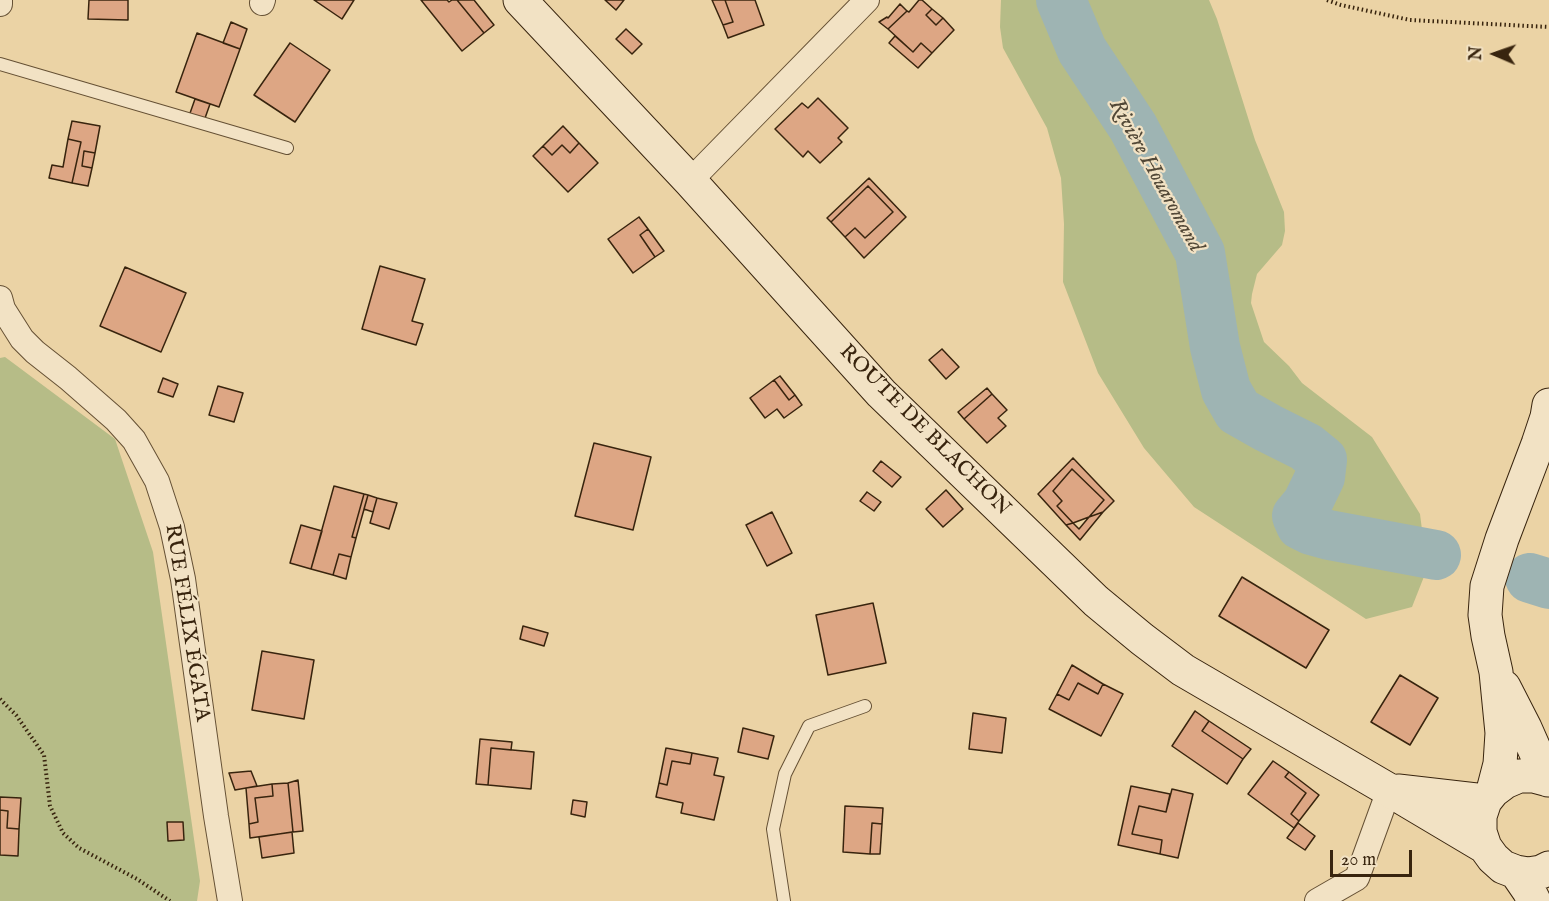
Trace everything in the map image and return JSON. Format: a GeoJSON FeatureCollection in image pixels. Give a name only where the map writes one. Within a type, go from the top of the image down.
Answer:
{"type":"FeatureCollection","features":[{"type":"Feature","properties":{"kind":"street","name":"ROUTE DE BLACHON"},"geometry":{"type":"LineString","coordinates":[[520,0],[690,181],[881,393],[1096,601],[1183,670],[1485,847],[1503,867],[1516,872]]}},
{"type":"Feature","properties":{"kind":"street"},"geometry":{"type":"LineString","coordinates":[[690,181],[867,0]]}},
{"type":"Feature","properties":{"kind":"street","name":"RUE FÉLIX ÉGATA"},"geometry":{"type":"LineString","coordinates":[[0,298],[3,309],[13,326],[35,352],[116,420],[134,440],[165,502],[183,579],[230,901]]}},
{"type":"Feature","properties":{"kind":"street"},"geometry":{"type":"LineString","coordinates":[[1485,847],[1480,832],[1480,816],[1500,764],[1502,733],[1496,672],[1485,615],[1487,586],[1538,444],[1549,405]]}},
{"type":"Feature","properties":{"kind":"street"},"geometry":{"type":"LineString","coordinates":[[1496,672],[1525,728],[1548,780]]}},
{"type":"Feature","properties":{"kind":"street"},"geometry":{"type":"LineString","coordinates":[[1489,796],[1505,782],[1519,776],[1534,776],[1548,780]]}},
{"type":"Feature","properties":{"kind":"street","name":"ROUTE DE BLACHON"},"geometry":{"type":"LineString","coordinates":[[1389,790],[1489,796]]}},
{"type":"Feature","properties":{"kind":"street"},"geometry":{"type":"LineString","coordinates":[[1317,901],[1357,878],[1389,790]]}},
{"type":"Feature","properties":{"kind":"street"},"geometry":{"type":"LineString","coordinates":[[1516,872],[1528,874],[1549,868]]}},
{"type":"Feature","properties":{"kind":"street"},"geometry":{"type":"LineString","coordinates":[[1516,872],[1534,901]]}},
{"type":"Feature","properties":{"kind":"lane"},"geometry":{"type":"LineString","coordinates":[[0,64],[286,148]]}},
{"type":"Feature","properties":{"kind":"lane"},"geometry":{"type":"LineString","coordinates":[[784,901],[773,829],[785,774],[809,726],[865,706]]}},
{"type":"Feature","properties":{"kind":"path"},"geometry":{"type":"LineString","coordinates":[[1327,0],[1410,20],[1549,27]]}},
{"type":"Feature","properties":{"kind":"path"},"geometry":{"type":"LineString","coordinates":[[0,699],[16,715],[44,755],[50,806],[63,833],[80,848],[137,879],[171,901]]}},
{"type":"Feature","properties":{"kind":"green space"},"geometry":{"type":"Polygon","coordinates":[[[1001,0],[1209,0],[1255,140],[1284,212],[1285,231],[1282,245],[1257,274],[1252,294],[1251,303],[1264,342],[1289,366],[1302,383],[1372,437],[1420,514],[1427,569],[1412,607],[1366,619],[1194,507],[1144,448],[1098,373],[1063,282],[1064,224],[1061,178],[1047,128],[1003,48],[1000,27],[1001,0]]]}},
{"type":"Feature","properties":{"kind":"green space"},"geometry":{"type":"Polygon","coordinates":[[[5,357],[115,439],[153,552],[200,881],[197,901],[0,901],[0,358],[5,357]]]}},
{"type":"Feature","properties":{"kind":"building"},"geometry":{"type":"Polygon","coordinates":[[[89,0],[128,0],[128,20],[88,19],[89,0]]]}},
{"type":"Feature","properties":{"kind":"building"},"geometry":{"type":"Polygon","coordinates":[[[314,0],[354,0],[342,19],[314,0]]]}},
{"type":"Feature","properties":{"kind":"building"},"geometry":{"type":"Polygon","coordinates":[[[421,0],[447,0],[449,2],[457,0],[484,33],[462,51],[421,0]]]}},
{"type":"Feature","properties":{"kind":"building"},"geometry":{"type":"Polygon","coordinates":[[[457,0],[474,0],[494,25],[484,33],[457,0]]]}},
{"type":"Feature","properties":{"kind":"building"},"geometry":{"type":"Polygon","coordinates":[[[605,0],[624,0],[616,10],[605,0]]]}},
{"type":"Feature","properties":{"kind":"building"},"geometry":{"type":"Polygon","coordinates":[[[712,0],[725,0],[733,22],[723,25],[712,0]]]}},
{"type":"Feature","properties":{"kind":"building"},"geometry":{"type":"Polygon","coordinates":[[[725,0],[755,0],[764,25],[728,38],[723,25],[733,22],[725,0]]]}},
{"type":"Feature","properties":{"kind":"building"},"geometry":{"type":"Polygon","coordinates":[[[919,0],[932,9],[926,15],[936,25],[943,18],[954,30],[932,53],[921,43],[913,52],[888,29],[907,11],[909,12],[919,0]]]}},
{"type":"Feature","properties":{"kind":"building"},"geometry":{"type":"Polygon","coordinates":[[[900,4],[907,11],[888,29],[879,22],[888,18],[900,4]]]}},
{"type":"Feature","properties":{"kind":"building"},"geometry":{"type":"Polygon","coordinates":[[[932,9],[943,18],[936,25],[926,15],[932,9]]]}},
{"type":"Feature","properties":{"kind":"building"},"geometry":{"type":"Polygon","coordinates":[[[231,22],[247,29],[240,49],[223,43],[231,22]]]}},
{"type":"Feature","properties":{"kind":"building"},"geometry":{"type":"Polygon","coordinates":[[[626,29],[642,44],[632,54],[616,39],[626,29]]]}},
{"type":"Feature","properties":{"kind":"building"},"geometry":{"type":"Polygon","coordinates":[[[197,33],[240,49],[219,107],[176,92],[197,33]]]}},
{"type":"Feature","properties":{"kind":"building"},"geometry":{"type":"Polygon","coordinates":[[[895,36],[913,52],[921,43],[932,53],[918,68],[889,43],[895,36]]]}},
{"type":"Feature","properties":{"kind":"building"},"geometry":{"type":"Polygon","coordinates":[[[290,43],[330,70],[295,122],[254,95],[290,43]]]}},
{"type":"Feature","properties":{"kind":"building"},"geometry":{"type":"Polygon","coordinates":[[[818,98],[848,128],[838,138],[842,142],[820,163],[808,151],[803,157],[775,129],[802,103],[808,108],[818,98]]]}},
{"type":"Feature","properties":{"kind":"building"},"geometry":{"type":"Polygon","coordinates":[[[195,99],[210,104],[204,121],[189,116],[195,99]]]}},
{"type":"Feature","properties":{"kind":"building"},"geometry":{"type":"Polygon","coordinates":[[[72,121],[100,126],[95,153],[84,151],[82,166],[92,168],[88,186],[72,183],[81,142],[68,139],[72,121]]]}},
{"type":"Feature","properties":{"kind":"building"},"geometry":{"type":"Polygon","coordinates":[[[563,126],[579,143],[570,153],[562,145],[552,155],[543,146],[563,126]]]}},
{"type":"Feature","properties":{"kind":"building"},"geometry":{"type":"Polygon","coordinates":[[[68,139],[81,142],[72,183],[49,178],[52,165],[63,167],[68,139]]]}},
{"type":"Feature","properties":{"kind":"building"},"geometry":{"type":"Polygon","coordinates":[[[579,143],[598,163],[568,192],[533,156],[543,146],[552,155],[562,145],[570,153],[579,143]]]}},
{"type":"Feature","properties":{"kind":"building"},"geometry":{"type":"Polygon","coordinates":[[[84,151],[95,153],[92,168],[82,166],[84,151]]]}},
{"type":"Feature","properties":{"kind":"building"},"geometry":{"type":"Polygon","coordinates":[[[869,178],[906,217],[864,258],[845,237],[855,228],[865,238],[893,212],[868,186],[831,222],[827,218],[869,178]]]}},
{"type":"Feature","properties":{"kind":"building"},"geometry":{"type":"Polygon","coordinates":[[[868,186],[893,212],[865,238],[855,228],[845,237],[831,222],[868,186]]]}},
{"type":"Feature","properties":{"kind":"building"},"geometry":{"type":"Polygon","coordinates":[[[639,217],[648,229],[640,235],[655,257],[633,273],[608,239],[639,217]]]}},
{"type":"Feature","properties":{"kind":"building"},"geometry":{"type":"Polygon","coordinates":[[[648,229],[664,251],[655,257],[640,235],[648,229]]]}},
{"type":"Feature","properties":{"kind":"building"},"geometry":{"type":"Polygon","coordinates":[[[380,266],[425,279],[412,321],[423,324],[416,345],[362,329],[380,266]]]}},
{"type":"Feature","properties":{"kind":"building"},"geometry":{"type":"Polygon","coordinates":[[[125,267],[186,293],[161,352],[100,326],[125,267]]]}},
{"type":"Feature","properties":{"kind":"building"},"geometry":{"type":"Polygon","coordinates":[[[942,349],[959,367],[946,379],[929,360],[942,349]]]}},
{"type":"Feature","properties":{"kind":"building"},"geometry":{"type":"Polygon","coordinates":[[[780,376],[795,395],[789,400],[774,380],[780,376]]]}},
{"type":"Feature","properties":{"kind":"building"},"geometry":{"type":"Polygon","coordinates":[[[163,378],[178,384],[173,397],[158,392],[163,378]]]}},
{"type":"Feature","properties":{"kind":"building"},"geometry":{"type":"Polygon","coordinates":[[[774,380],[789,400],[795,395],[802,405],[784,418],[777,409],[765,418],[750,398],[774,380]]]}},
{"type":"Feature","properties":{"kind":"building"},"geometry":{"type":"Polygon","coordinates":[[[218,386],[243,393],[234,422],[209,415],[218,386]]]}},
{"type":"Feature","properties":{"kind":"building"},"geometry":{"type":"Polygon","coordinates":[[[987,388],[992,394],[964,419],[958,412],[987,388]]]}},
{"type":"Feature","properties":{"kind":"building"},"geometry":{"type":"Polygon","coordinates":[[[992,394],[1007,410],[998,418],[1006,426],[987,443],[964,419],[992,394]]]}},
{"type":"Feature","properties":{"kind":"building"},"geometry":{"type":"Polygon","coordinates":[[[594,443],[651,457],[633,530],[575,516],[594,443]]]}},
{"type":"Feature","properties":{"kind":"building"},"geometry":{"type":"Polygon","coordinates":[[[1073,458],[1114,501],[1103,512],[1089,517],[1104,500],[1072,469],[1053,491],[1062,501],[1057,506],[1073,523],[1066,525],[1038,494],[1073,458]]]}},
{"type":"Feature","properties":{"kind":"building"},"geometry":{"type":"Polygon","coordinates":[[[881,461],[901,477],[892,487],[873,471],[881,461]]]}},
{"type":"Feature","properties":{"kind":"building"},"geometry":{"type":"Polygon","coordinates":[[[1072,469],[1104,500],[1089,517],[1073,523],[1057,506],[1062,501],[1053,491],[1072,469]]]}},
{"type":"Feature","properties":{"kind":"building"},"geometry":{"type":"Polygon","coordinates":[[[334,486],[364,494],[352,537],[356,538],[351,557],[339,554],[333,575],[311,569],[334,486]]]}},
{"type":"Feature","properties":{"kind":"building"},"geometry":{"type":"Polygon","coordinates":[[[946,490],[963,509],[943,527],[926,509],[946,490]]]}},
{"type":"Feature","properties":{"kind":"building"},"geometry":{"type":"Polygon","coordinates":[[[867,492],[881,502],[874,511],[860,501],[867,492]]]}},
{"type":"Feature","properties":{"kind":"building"},"geometry":{"type":"Polygon","coordinates":[[[364,494],[368,495],[356,538],[352,537],[364,494]]]}},
{"type":"Feature","properties":{"kind":"building"},"geometry":{"type":"Polygon","coordinates":[[[368,495],[377,498],[373,512],[364,509],[368,495]]]}},
{"type":"Feature","properties":{"kind":"building"},"geometry":{"type":"Polygon","coordinates":[[[377,498],[397,503],[389,529],[370,523],[377,498]]]}},
{"type":"Feature","properties":{"kind":"building"},"geometry":{"type":"Polygon","coordinates":[[[772,512],[792,553],[767,566],[746,525],[772,512]]]}},
{"type":"Feature","properties":{"kind":"building"},"geometry":{"type":"Polygon","coordinates":[[[1103,512],[1080,540],[1066,525],[1073,523],[1079,529],[1089,517],[1103,512]]]}},
{"type":"Feature","properties":{"kind":"building"},"geometry":{"type":"Polygon","coordinates":[[[301,525],[322,531],[311,569],[290,563],[301,525]]]}},
{"type":"Feature","properties":{"kind":"building"},"geometry":{"type":"Polygon","coordinates":[[[339,554],[351,557],[346,579],[333,575],[339,554]]]}},
{"type":"Feature","properties":{"kind":"building"},"geometry":{"type":"Polygon","coordinates":[[[1242,577],[1329,630],[1306,668],[1219,616],[1242,577]]]}},
{"type":"Feature","properties":{"kind":"building"},"geometry":{"type":"Polygon","coordinates":[[[873,603],[886,663],[828,675],[816,615],[873,603]]]}},
{"type":"Feature","properties":{"kind":"building"},"geometry":{"type":"Polygon","coordinates":[[[523,626],[548,633],[544,646],[520,639],[523,626]]]}},
{"type":"Feature","properties":{"kind":"building"},"geometry":{"type":"Polygon","coordinates":[[[262,651],[314,660],[304,719],[252,710],[262,651]]]}},
{"type":"Feature","properties":{"kind":"building"},"geometry":{"type":"Polygon","coordinates":[[[1072,665],[1103,684],[1098,694],[1078,683],[1069,700],[1057,694],[1072,665]]]}},
{"type":"Feature","properties":{"kind":"building"},"geometry":{"type":"Polygon","coordinates":[[[1400,675],[1438,698],[1410,745],[1371,722],[1400,675]]]}},
{"type":"Feature","properties":{"kind":"building"},"geometry":{"type":"Polygon","coordinates":[[[1078,683],[1098,694],[1103,684],[1123,694],[1101,736],[1049,709],[1057,694],[1069,700],[1078,683]]]}},
{"type":"Feature","properties":{"kind":"building"},"geometry":{"type":"Polygon","coordinates":[[[1195,711],[1209,721],[1202,731],[1243,759],[1227,784],[1172,746],[1195,711]]]}},
{"type":"Feature","properties":{"kind":"building"},"geometry":{"type":"Polygon","coordinates":[[[973,713],[1006,718],[1002,753],[969,749],[973,713]]]}},
{"type":"Feature","properties":{"kind":"building"},"geometry":{"type":"Polygon","coordinates":[[[1209,721],[1251,749],[1243,759],[1202,731],[1209,721]]]}},
{"type":"Feature","properties":{"kind":"building"},"geometry":{"type":"Polygon","coordinates":[[[743,728],[774,736],[768,759],[738,752],[743,728]]]}},
{"type":"Feature","properties":{"kind":"building"},"geometry":{"type":"Polygon","coordinates":[[[480,739],[512,742],[511,750],[491,748],[488,785],[476,784],[480,739]]]}},
{"type":"Feature","properties":{"kind":"building"},"geometry":{"type":"Polygon","coordinates":[[[491,748],[534,752],[531,789],[488,785],[491,748]]]}},
{"type":"Feature","properties":{"kind":"building"},"geometry":{"type":"Polygon","coordinates":[[[666,748],[692,753],[690,764],[672,761],[667,785],[659,783],[666,748]]]}},
{"type":"Feature","properties":{"kind":"building"},"geometry":{"type":"Polygon","coordinates":[[[692,753],[718,758],[714,775],[724,777],[714,820],[681,813],[683,803],[656,797],[659,783],[667,785],[672,761],[690,764],[692,753]]]}},
{"type":"Feature","properties":{"kind":"building"},"geometry":{"type":"Polygon","coordinates":[[[1273,761],[1289,772],[1285,777],[1306,793],[1291,814],[1299,821],[1294,828],[1248,794],[1273,761]]]}},
{"type":"Feature","properties":{"kind":"building"},"geometry":{"type":"Polygon","coordinates":[[[251,771],[257,786],[235,790],[229,773],[251,771]]]}},
{"type":"Feature","properties":{"kind":"building"},"geometry":{"type":"Polygon","coordinates":[[[1289,772],[1319,795],[1299,821],[1291,814],[1306,793],[1285,777],[1289,772]]]}},
{"type":"Feature","properties":{"kind":"building"},"geometry":{"type":"Polygon","coordinates":[[[298,780],[303,831],[293,832],[288,783],[298,780]]]}},
{"type":"Feature","properties":{"kind":"building"},"geometry":{"type":"Polygon","coordinates":[[[288,783],[293,832],[250,838],[249,824],[258,822],[255,798],[273,796],[272,784],[288,783]]]}},
{"type":"Feature","properties":{"kind":"building"},"geometry":{"type":"Polygon","coordinates":[[[272,784],[273,796],[255,798],[258,822],[249,824],[246,788],[272,784]]]}},
{"type":"Feature","properties":{"kind":"building"},"geometry":{"type":"Polygon","coordinates":[[[1131,786],[1170,794],[1166,812],[1139,806],[1132,834],[1162,840],[1160,854],[1118,845],[1131,786]]]}},
{"type":"Feature","properties":{"kind":"building"},"geometry":{"type":"Polygon","coordinates":[[[1172,789],[1193,794],[1178,858],[1160,854],[1162,840],[1132,834],[1139,806],[1166,812],[1172,789]]]}},
{"type":"Feature","properties":{"kind":"building"},"geometry":{"type":"Polygon","coordinates":[[[0,797],[21,798],[19,829],[7,828],[8,811],[0,810],[0,797]]]}},
{"type":"Feature","properties":{"kind":"building"},"geometry":{"type":"Polygon","coordinates":[[[573,800],[587,802],[585,817],[571,814],[573,800]]]}},
{"type":"Feature","properties":{"kind":"building"},"geometry":{"type":"Polygon","coordinates":[[[845,806],[883,808],[882,824],[872,823],[870,854],[843,852],[845,806]]]}},
{"type":"Feature","properties":{"kind":"building"},"geometry":{"type":"Polygon","coordinates":[[[0,810],[8,811],[7,828],[19,829],[18,856],[0,855],[0,810]]]}},
{"type":"Feature","properties":{"kind":"building"},"geometry":{"type":"Polygon","coordinates":[[[167,822],[183,822],[184,840],[168,841],[167,822]]]}},
{"type":"Feature","properties":{"kind":"building"},"geometry":{"type":"Polygon","coordinates":[[[872,823],[882,824],[880,854],[870,854],[872,823]]]}},
{"type":"Feature","properties":{"kind":"building"},"geometry":{"type":"Polygon","coordinates":[[[1298,823],[1315,836],[1305,850],[1287,838],[1298,823]]]}},
{"type":"Feature","properties":{"kind":"building"},"geometry":{"type":"Polygon","coordinates":[[[292,832],[294,853],[262,858],[259,837],[292,832]]]}},
{"type":"Feature","properties":{"kind":"waterway","name":"Rivière Houaromand"},"geometry":{"type":"LineString","coordinates":[[1061,0],[1082,50],[1133,127],[1200,253],[1215,347],[1226,390],[1238,411],[1306,447],[1322,460],[1320,477],[1307,504],[1297,516],[1301,525],[1329,535],[1436,555]]}},
{"type":"Feature","properties":{"kind":"waterway","name":"Rivière Houaromand"},"geometry":{"type":"LineString","coordinates":[[1530,578],[1549,584]]}}]}
